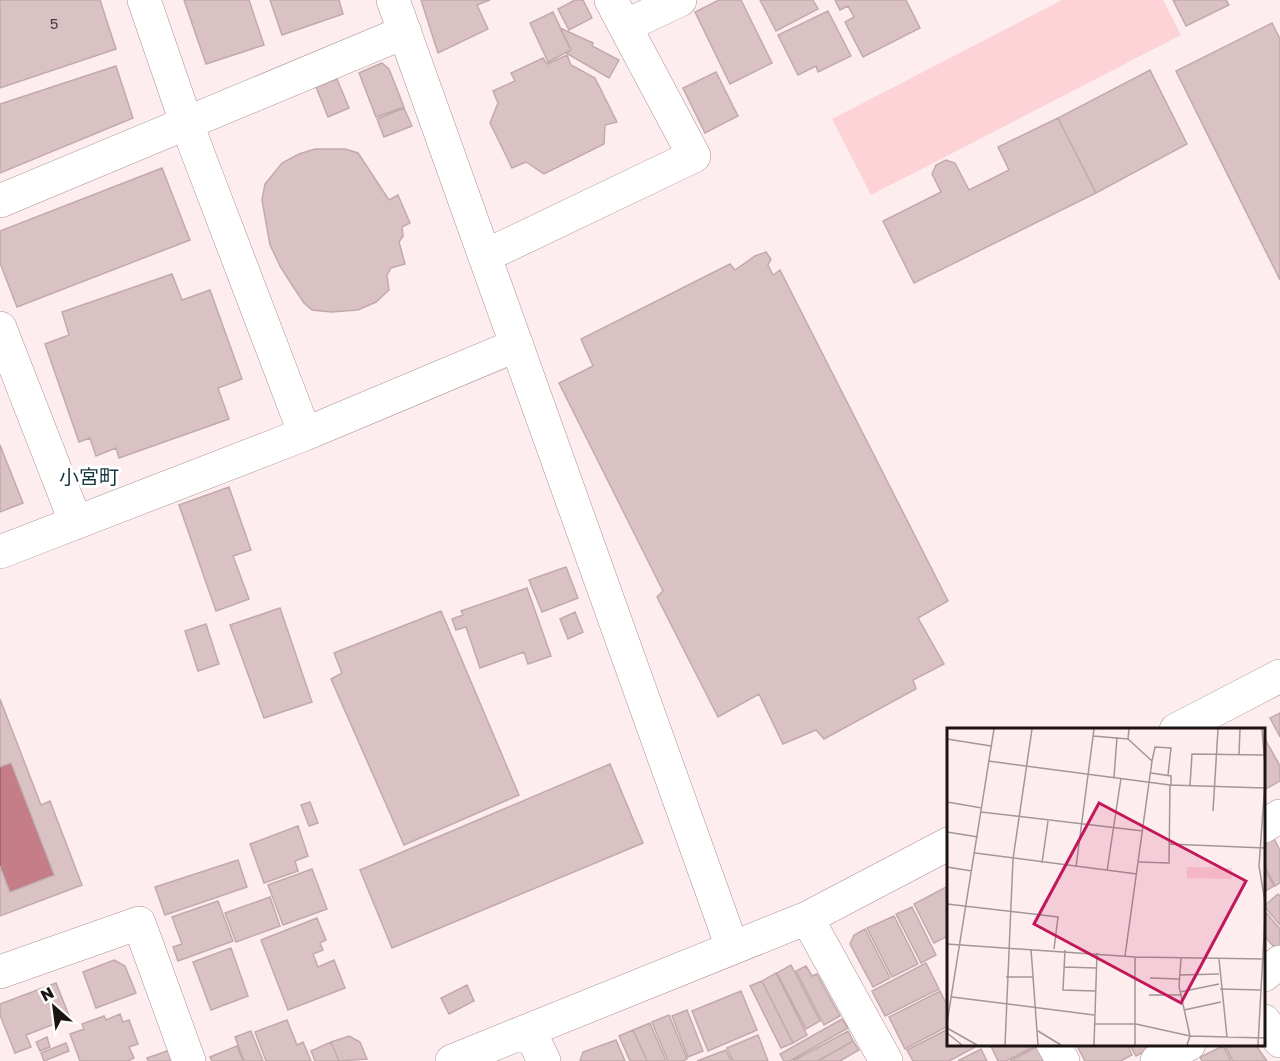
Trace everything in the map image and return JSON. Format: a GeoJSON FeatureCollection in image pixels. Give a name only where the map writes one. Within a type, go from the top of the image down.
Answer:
{"type":"FeatureCollection","features":[{"type":"Feature","properties":{"kind":"street"},"geometry":{"type":"LineString","coordinates":[[144,0],[186,122],[305,434]]}},
{"type":"Feature","properties":{"kind":"street"},"geometry":{"type":"LineString","coordinates":[[393,0],[732,947]]}},
{"type":"Feature","properties":{"kind":"street"},"geometry":{"type":"LineString","coordinates":[[485,256],[694,156],[618,13],[680,0]]}},
{"type":"Feature","properties":{"kind":"street"},"geometry":{"type":"LineString","coordinates":[[0,201],[405,32]]}},
{"type":"Feature","properties":{"kind":"street"},"geometry":{"type":"LineString","coordinates":[[0,328],[76,523]]}},
{"type":"Feature","properties":{"kind":"street"},"geometry":{"type":"LineString","coordinates":[[0,552],[305,434],[517,345]]}},
{"type":"Feature","properties":{"kind":"street"},"geometry":{"type":"LineString","coordinates":[[1178,728],[1280,676]]}},
{"type":"Feature","properties":{"kind":"street"},"geometry":{"type":"LineString","coordinates":[[1265,825],[1280,816]]}},
{"type":"Feature","properties":{"kind":"street"},"geometry":{"type":"LineString","coordinates":[[452,1061],[807,918],[947,845]]}},
{"type":"Feature","properties":{"kind":"street"},"geometry":{"type":"LineString","coordinates":[[807,918],[886,1061]]}},
{"type":"Feature","properties":{"kind":"street"},"geometry":{"type":"LineString","coordinates":[[0,972],[138,923],[189,1061]]}},
{"type":"Feature","properties":{"kind":"street"},"geometry":{"type":"LineString","coordinates":[[1265,973],[1280,962]]}},
{"type":"Feature","properties":{"kind":"street"},"geometry":{"type":"LineString","coordinates":[[1265,1023],[1280,1041]]}},
{"type":"Feature","properties":{"kind":"street"},"geometry":{"type":"LineString","coordinates":[[529,1030],[544,1061]]}},
{"type":"Feature","properties":{"kind":"street"},"geometry":{"type":"LineString","coordinates":[[1054,1046],[1063,1061]]}},
{"type":"Feature","properties":{"kind":"street"},"geometry":{"type":"LineString","coordinates":[[1157,1061],[1185,1046]]}},
{"type":"Feature","properties":{"kind":"shaded area"},"geometry":{"type":"Polygon","coordinates":[[[1062,0],[1163,0],[1181,35],[871,195],[832,119],[1062,0]]]}},
{"type":"Feature","properties":{"kind":"shaded area"},"geometry":{"type":"Polygon","coordinates":[[[11,763],[54,875],[10,892],[0,866],[0,767],[11,763]]]}},
{"type":"Feature","properties":{"kind":"building"},"geometry":{"type":"Polygon","coordinates":[[[0,0],[100,0],[116,49],[0,88],[0,0]]]}},
{"type":"Feature","properties":{"kind":"building"},"geometry":{"type":"Polygon","coordinates":[[[184,0],[249,0],[264,45],[206,64],[184,0]]]}},
{"type":"Feature","properties":{"kind":"building"},"geometry":{"type":"Polygon","coordinates":[[[270,0],[339,0],[343,14],[282,35],[270,0]]]}},
{"type":"Feature","properties":{"kind":"building"},"geometry":{"type":"Polygon","coordinates":[[[421,0],[490,0],[477,5],[488,29],[438,53],[421,0]]]}},
{"type":"Feature","properties":{"kind":"building"},"geometry":{"type":"Polygon","coordinates":[[[575,0],[583,0],[592,18],[569,30],[558,9],[575,0]]]}},
{"type":"Feature","properties":{"kind":"building"},"geometry":{"type":"Polygon","coordinates":[[[719,0],[741,0],[772,63],[730,84],[695,12],[719,0]]]}},
{"type":"Feature","properties":{"kind":"building"},"geometry":{"type":"Polygon","coordinates":[[[760,0],[813,0],[818,9],[776,31],[760,0]]]}},
{"type":"Feature","properties":{"kind":"building"},"geometry":{"type":"Polygon","coordinates":[[[835,0],[906,0],[920,28],[863,57],[845,22],[854,17],[848,6],[840,10],[835,0]]]}},
{"type":"Feature","properties":{"kind":"building"},"geometry":{"type":"Polygon","coordinates":[[[1173,0],[1226,0],[1229,5],[1186,26],[1173,0]]]}},
{"type":"Feature","properties":{"kind":"building"},"geometry":{"type":"Polygon","coordinates":[[[828,11],[851,56],[818,72],[816,66],[798,75],[778,35],[828,11]]]}},
{"type":"Feature","properties":{"kind":"building"},"geometry":{"type":"Polygon","coordinates":[[[553,12],[571,50],[548,62],[530,23],[553,12]]]}},
{"type":"Feature","properties":{"kind":"building"},"geometry":{"type":"Polygon","coordinates":[[[1272,23],[1280,39],[1280,280],[1176,71],[1272,23]]]}},
{"type":"Feature","properties":{"kind":"building"},"geometry":{"type":"Polygon","coordinates":[[[560,28],[593,43],[592,46],[619,60],[609,78],[566,53],[571,50],[560,28]]]}},
{"type":"Feature","properties":{"kind":"building"},"geometry":{"type":"Polygon","coordinates":[[[567,55],[571,65],[595,78],[617,122],[605,125],[604,144],[544,174],[526,162],[512,168],[490,123],[498,103],[493,91],[515,81],[511,73],[543,58],[547,64],[567,55]]]}},
{"type":"Feature","properties":{"kind":"building"},"geometry":{"type":"Polygon","coordinates":[[[382,63],[389,69],[404,107],[376,117],[359,73],[382,63]]]}},
{"type":"Feature","properties":{"kind":"building"},"geometry":{"type":"Polygon","coordinates":[[[116,66],[133,118],[0,173],[0,104],[116,66]]]}},
{"type":"Feature","properties":{"kind":"building"},"geometry":{"type":"Polygon","coordinates":[[[1150,70],[1187,144],[1096,193],[1058,118],[1150,70]]]}},
{"type":"Feature","properties":{"kind":"building"},"geometry":{"type":"Polygon","coordinates":[[[716,72],[738,116],[705,133],[683,88],[716,72]]]}},
{"type":"Feature","properties":{"kind":"building"},"geometry":{"type":"Polygon","coordinates":[[[337,79],[349,108],[328,117],[316,87],[337,79]]]}},
{"type":"Feature","properties":{"kind":"building"},"geometry":{"type":"Polygon","coordinates":[[[404,108],[412,126],[384,137],[377,119],[404,108]]]}},
{"type":"Feature","properties":{"kind":"building"},"geometry":{"type":"Polygon","coordinates":[[[1058,118],[1096,193],[914,283],[883,221],[941,192],[932,174],[936,165],[946,160],[955,163],[969,190],[1009,170],[998,147],[1058,118]]]}},
{"type":"Feature","properties":{"kind":"building"},"geometry":{"type":"Polygon","coordinates":[[[315,149],[345,149],[358,153],[389,200],[398,195],[410,223],[402,227],[403,236],[399,242],[405,264],[391,268],[387,275],[389,290],[376,302],[358,310],[331,312],[312,310],[304,303],[281,268],[270,245],[262,200],[265,184],[282,163],[315,149]]]}},
{"type":"Feature","properties":{"kind":"building"},"geometry":{"type":"Polygon","coordinates":[[[162,168],[190,240],[17,307],[0,263],[0,231],[162,168]]]}},
{"type":"Feature","properties":{"kind":"building"},"geometry":{"type":"Polygon","coordinates":[[[766,252],[771,259],[768,265],[773,275],[780,270],[948,601],[918,618],[944,664],[913,680],[916,689],[824,739],[816,730],[783,744],[759,694],[718,717],[657,597],[663,591],[559,383],[593,366],[581,339],[730,264],[735,270],[755,256],[766,252]]]}},
{"type":"Feature","properties":{"kind":"building"},"geometry":{"type":"Polygon","coordinates":[[[172,274],[182,300],[210,290],[242,379],[218,388],[229,419],[119,458],[116,448],[96,456],[90,438],[79,442],[45,344],[69,335],[62,312],[172,274]]]}},
{"type":"Feature","properties":{"kind":"building"},"geometry":{"type":"Polygon","coordinates":[[[0,445],[23,503],[0,512],[0,445]]]}},
{"type":"Feature","properties":{"kind":"building"},"geometry":{"type":"Polygon","coordinates":[[[229,487],[251,550],[233,556],[249,599],[216,611],[179,505],[229,487]]]}},
{"type":"Feature","properties":{"kind":"building"},"geometry":{"type":"Polygon","coordinates":[[[566,567],[578,598],[542,612],[529,580],[566,567]]]}},
{"type":"Feature","properties":{"kind":"building"},"geometry":{"type":"Polygon","coordinates":[[[527,588],[551,656],[528,664],[524,652],[480,668],[466,627],[456,630],[452,619],[463,615],[461,611],[527,588]]]}},
{"type":"Feature","properties":{"kind":"building"},"geometry":{"type":"Polygon","coordinates":[[[280,608],[312,702],[264,718],[230,625],[280,608]]]}},
{"type":"Feature","properties":{"kind":"building"},"geometry":{"type":"Polygon","coordinates":[[[441,611],[519,795],[404,845],[331,679],[342,673],[334,653],[441,611]]]}},
{"type":"Feature","properties":{"kind":"building"},"geometry":{"type":"Polygon","coordinates":[[[575,612],[583,632],[568,639],[560,619],[575,612]]]}},
{"type":"Feature","properties":{"kind":"building"},"geometry":{"type":"Polygon","coordinates":[[[206,624],[219,664],[198,671],[185,631],[206,624]]]}},
{"type":"Feature","properties":{"kind":"building"},"geometry":{"type":"Polygon","coordinates":[[[0,699],[41,805],[50,801],[82,885],[0,916],[0,866],[10,892],[54,875],[11,763],[0,767],[0,699]]]}},
{"type":"Feature","properties":{"kind":"building"},"geometry":{"type":"Polygon","coordinates":[[[1280,713],[1280,737],[1270,718],[1280,713]]]}},
{"type":"Feature","properties":{"kind":"building"},"geometry":{"type":"Polygon","coordinates":[[[1265,739],[1280,766],[1280,781],[1265,789],[1265,739]]]}},
{"type":"Feature","properties":{"kind":"building"},"geometry":{"type":"Polygon","coordinates":[[[610,764],[643,843],[392,948],[360,870],[610,764]]]}},
{"type":"Feature","properties":{"kind":"building"},"geometry":{"type":"Polygon","coordinates":[[[310,802],[318,823],[309,826],[301,805],[310,802]]]}},
{"type":"Feature","properties":{"kind":"building"},"geometry":{"type":"Polygon","coordinates":[[[298,826],[308,856],[295,861],[298,871],[264,883],[250,844],[298,826]]]}},
{"type":"Feature","properties":{"kind":"building"},"geometry":{"type":"Polygon","coordinates":[[[1272,835],[1280,850],[1280,883],[1275,886],[1265,866],[1265,839],[1272,835]]]}},
{"type":"Feature","properties":{"kind":"building"},"geometry":{"type":"Polygon","coordinates":[[[238,860],[247,887],[165,915],[155,887],[238,860]]]}},
{"type":"Feature","properties":{"kind":"building"},"geometry":{"type":"Polygon","coordinates":[[[312,869],[327,909],[283,925],[268,885],[312,869]]]}},
{"type":"Feature","properties":{"kind":"building"},"geometry":{"type":"Polygon","coordinates":[[[1265,870],[1274,886],[1265,891],[1265,870]]]}},
{"type":"Feature","properties":{"kind":"building"},"geometry":{"type":"Polygon","coordinates":[[[947,887],[947,936],[934,943],[914,904],[947,887]]]}},
{"type":"Feature","properties":{"kind":"building"},"geometry":{"type":"Polygon","coordinates":[[[1278,894],[1280,896],[1280,925],[1265,907],[1278,894]]]}},
{"type":"Feature","properties":{"kind":"building"},"geometry":{"type":"Polygon","coordinates":[[[270,897],[280,926],[236,942],[225,913],[270,897]]]}},
{"type":"Feature","properties":{"kind":"building"},"geometry":{"type":"Polygon","coordinates":[[[218,901],[233,941],[178,961],[173,947],[182,944],[172,917],[218,901]]]}},
{"type":"Feature","properties":{"kind":"building"},"geometry":{"type":"Polygon","coordinates":[[[912,907],[936,955],[921,963],[896,914],[912,907]]]}},
{"type":"Feature","properties":{"kind":"building"},"geometry":{"type":"Polygon","coordinates":[[[1265,911],[1280,929],[1280,949],[1278,951],[1265,937],[1265,911]]]}},
{"type":"Feature","properties":{"kind":"building"},"geometry":{"type":"Polygon","coordinates":[[[894,916],[918,964],[892,977],[867,928],[894,916]]]}},
{"type":"Feature","properties":{"kind":"building"},"geometry":{"type":"Polygon","coordinates":[[[317,918],[326,940],[320,943],[323,950],[313,954],[318,967],[334,960],[345,988],[288,1010],[261,940],[317,918]]]}},
{"type":"Feature","properties":{"kind":"building"},"geometry":{"type":"Polygon","coordinates":[[[865,929],[890,978],[873,987],[850,944],[854,935],[865,929]]]}},
{"type":"Feature","properties":{"kind":"building"},"geometry":{"type":"Polygon","coordinates":[[[231,948],[248,996],[211,1010],[193,962],[231,948]]]}},
{"type":"Feature","properties":{"kind":"building"},"geometry":{"type":"Polygon","coordinates":[[[114,960],[125,966],[136,993],[96,1008],[83,972],[114,960]]]}},
{"type":"Feature","properties":{"kind":"building"},"geometry":{"type":"Polygon","coordinates":[[[926,963],[939,989],[885,1016],[872,991],[926,963]]]}},
{"type":"Feature","properties":{"kind":"building"},"geometry":{"type":"Polygon","coordinates":[[[791,965],[820,1021],[806,1029],[777,973],[791,965]]]}},
{"type":"Feature","properties":{"kind":"building"},"geometry":{"type":"Polygon","coordinates":[[[806,966],[812,976],[817,974],[840,1016],[824,1025],[796,971],[806,966]]]}},
{"type":"Feature","properties":{"kind":"building"},"geometry":{"type":"Polygon","coordinates":[[[776,973],[807,1035],[793,1043],[762,981],[776,973]]]}},
{"type":"Feature","properties":{"kind":"building"},"geometry":{"type":"Polygon","coordinates":[[[762,981],[793,1043],[781,1048],[750,986],[762,981]]]}},
{"type":"Feature","properties":{"kind":"building"},"geometry":{"type":"Polygon","coordinates":[[[56,983],[70,1018],[26,1035],[31,1047],[15,1053],[0,1015],[0,1004],[56,983]]]}},
{"type":"Feature","properties":{"kind":"building"},"geometry":{"type":"Polygon","coordinates":[[[467,985],[474,1001],[449,1014],[441,998],[467,985]]]}},
{"type":"Feature","properties":{"kind":"building"},"geometry":{"type":"Polygon","coordinates":[[[741,991],[757,1030],[708,1051],[692,1011],[741,991]]]}},
{"type":"Feature","properties":{"kind":"building"},"geometry":{"type":"Polygon","coordinates":[[[940,991],[947,1005],[947,1027],[905,1049],[889,1017],[940,991]]]}},
{"type":"Feature","properties":{"kind":"building"},"geometry":{"type":"Polygon","coordinates":[[[687,1010],[703,1051],[688,1057],[672,1016],[687,1010]]]}},
{"type":"Feature","properties":{"kind":"building"},"geometry":{"type":"Polygon","coordinates":[[[120,1014],[123,1022],[129,1020],[138,1044],[129,1047],[134,1058],[128,1061],[80,1061],[70,1034],[84,1029],[82,1024],[104,1016],[106,1020],[120,1014]]]}},
{"type":"Feature","properties":{"kind":"building"},"geometry":{"type":"Polygon","coordinates":[[[669,1015],[687,1059],[683,1061],[668,1061],[652,1022],[669,1015]]]}},
{"type":"Feature","properties":{"kind":"building"},"geometry":{"type":"Polygon","coordinates":[[[842,1019],[848,1028],[790,1061],[784,1061],[780,1054],[842,1019]]]}},
{"type":"Feature","properties":{"kind":"building"},"geometry":{"type":"Polygon","coordinates":[[[287,1020],[297,1045],[303,1042],[311,1061],[266,1061],[255,1032],[287,1020]]]}},
{"type":"Feature","properties":{"kind":"building"},"geometry":{"type":"Polygon","coordinates":[[[650,1023],[666,1061],[647,1061],[633,1030],[650,1023]]]}},
{"type":"Feature","properties":{"kind":"building"},"geometry":{"type":"Polygon","coordinates":[[[633,1030],[647,1061],[630,1061],[619,1036],[633,1030]]]}},
{"type":"Feature","properties":{"kind":"building"},"geometry":{"type":"Polygon","coordinates":[[[947,1030],[947,1046],[977,1046],[949,1061],[913,1061],[907,1050],[947,1030]]]}},
{"type":"Feature","properties":{"kind":"building"},"geometry":{"type":"Polygon","coordinates":[[[251,1031],[263,1061],[244,1061],[235,1037],[251,1031]]]}},
{"type":"Feature","properties":{"kind":"building"},"geometry":{"type":"Polygon","coordinates":[[[848,1031],[853,1041],[818,1061],[793,1061],[848,1031]]]}},
{"type":"Feature","properties":{"kind":"building"},"geometry":{"type":"Polygon","coordinates":[[[758,1035],[768,1061],[733,1061],[727,1048],[758,1035]]]}},
{"type":"Feature","properties":{"kind":"building"},"geometry":{"type":"Polygon","coordinates":[[[349,1036],[360,1042],[367,1059],[339,1061],[331,1042],[349,1036]]]}},
{"type":"Feature","properties":{"kind":"building"},"geometry":{"type":"Polygon","coordinates":[[[47,1037],[50,1047],[40,1051],[36,1042],[47,1037]]]}},
{"type":"Feature","properties":{"kind":"building"},"geometry":{"type":"Polygon","coordinates":[[[616,1040],[625,1061],[580,1061],[583,1052],[616,1040]]]}},
{"type":"Feature","properties":{"kind":"building"},"geometry":{"type":"Polygon","coordinates":[[[853,1041],[859,1050],[840,1061],[818,1061],[853,1041]]]}},
{"type":"Feature","properties":{"kind":"building"},"geometry":{"type":"Polygon","coordinates":[[[331,1042],[339,1061],[315,1061],[311,1051],[331,1042]]]}},
{"type":"Feature","properties":{"kind":"building"},"geometry":{"type":"Polygon","coordinates":[[[66,1043],[69,1051],[44,1061],[41,1053],[66,1043]]]}},
{"type":"Feature","properties":{"kind":"building"},"geometry":{"type":"Polygon","coordinates":[[[237,1046],[243,1061],[212,1061],[210,1057],[237,1046]]]}},
{"type":"Feature","properties":{"kind":"building"},"geometry":{"type":"Polygon","coordinates":[[[991,1046],[1035,1046],[1006,1061],[998,1061],[991,1046]]]}},
{"type":"Feature","properties":{"kind":"building"},"geometry":{"type":"Polygon","coordinates":[[[1038,1046],[1046,1061],[1010,1061],[1038,1046]]]}},
{"type":"Feature","properties":{"kind":"building"},"geometry":{"type":"Polygon","coordinates":[[[1077,1046],[1128,1046],[1132,1055],[1121,1061],[1085,1061],[1077,1046]]]}},
{"type":"Feature","properties":{"kind":"building"},"geometry":{"type":"Polygon","coordinates":[[[1130,1046],[1154,1046],[1136,1056],[1130,1046]]]}},
{"type":"Feature","properties":{"kind":"building"},"geometry":{"type":"Polygon","coordinates":[[[1223,1046],[1231,1061],[1202,1061],[1200,1057],[1223,1046]]]}},
{"type":"Feature","properties":{"kind":"building"},"geometry":{"type":"Polygon","coordinates":[[[1225,1046],[1256,1046],[1267,1061],[1233,1061],[1225,1046]]]}},
{"type":"Feature","properties":{"kind":"building"},"geometry":{"type":"Polygon","coordinates":[[[981,1049],[987,1061],[958,1061],[981,1049]]]}},
{"type":"Feature","properties":{"kind":"building"},"geometry":{"type":"Polygon","coordinates":[[[170,1050],[174,1061],[148,1061],[147,1058],[170,1050]]]}},
{"type":"Feature","properties":{"kind":"building"},"geometry":{"type":"Polygon","coordinates":[[[726,1050],[731,1061],[697,1061],[726,1050]]]}},
{"type":"Feature","properties":{"kind":"district","name":"小宮町"},"geometry":{"type":"Point","coordinates":[89,477]}}]}
